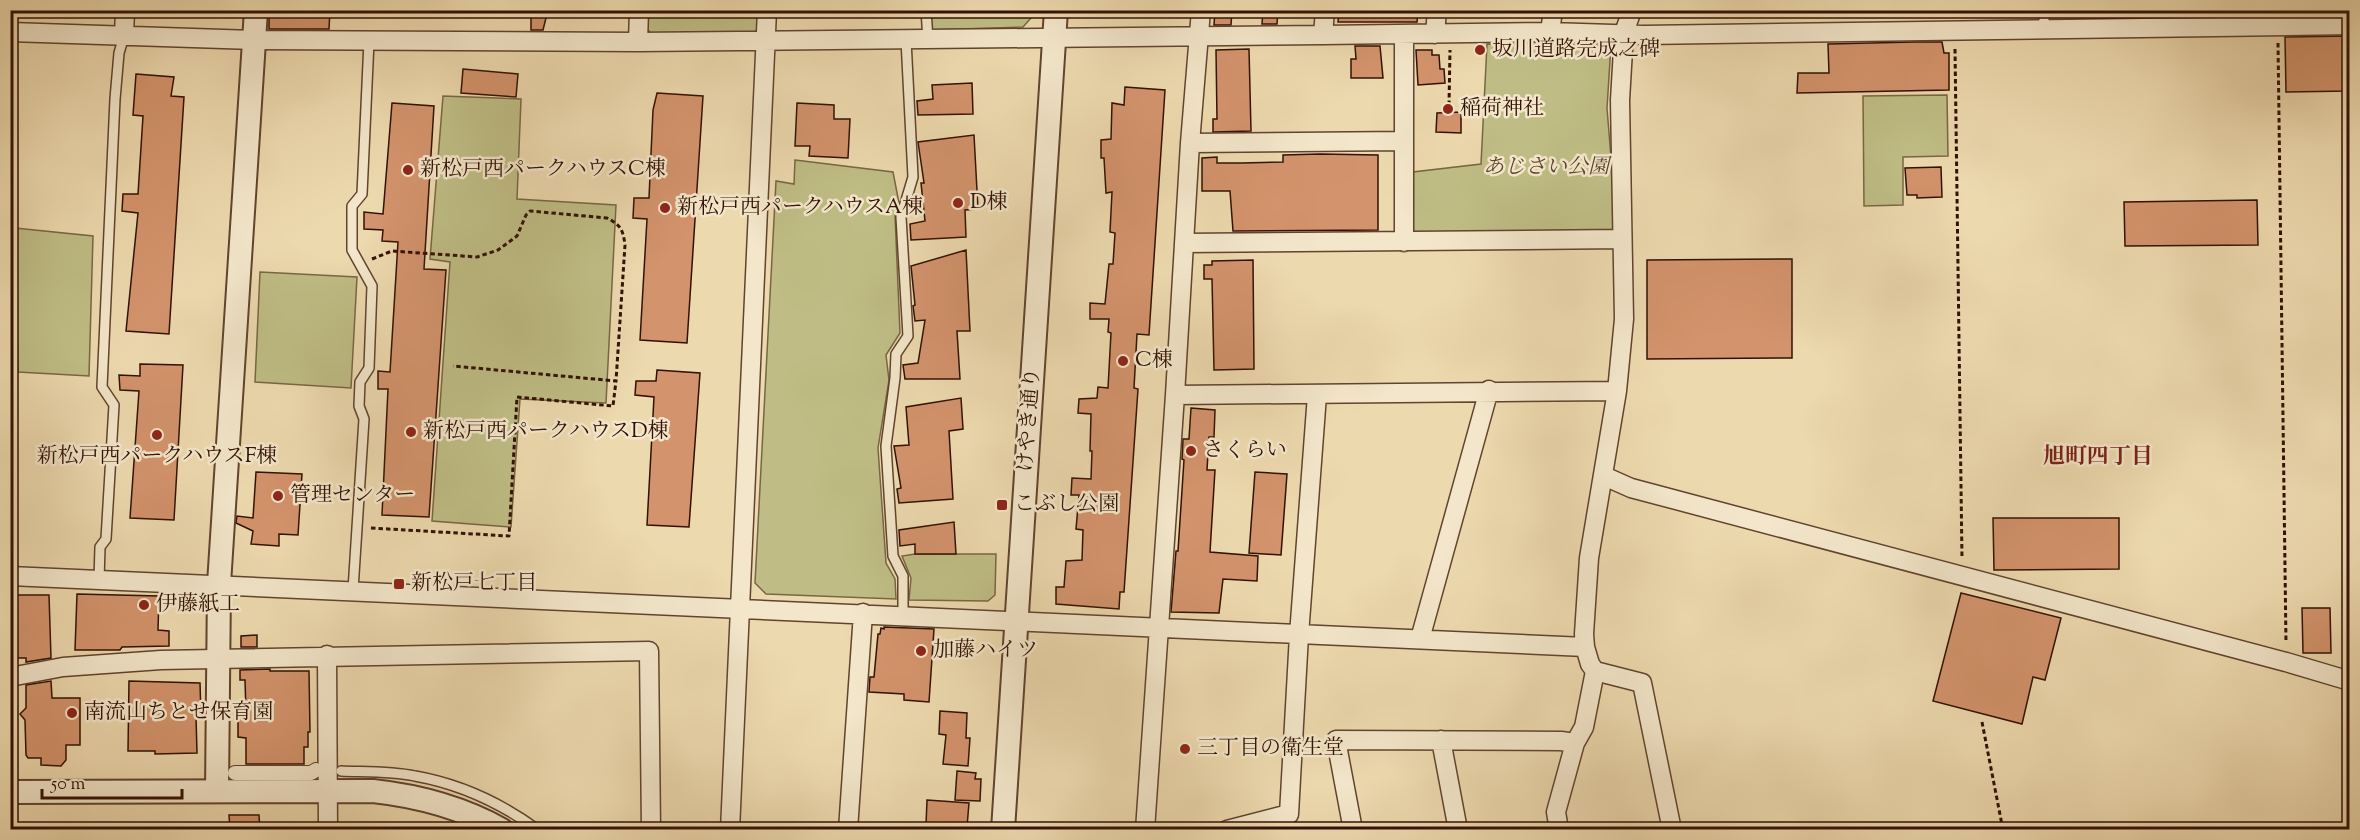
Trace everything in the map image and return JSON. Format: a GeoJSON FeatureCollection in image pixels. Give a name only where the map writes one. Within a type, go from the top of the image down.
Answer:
{"type":"FeatureCollection","features":[{"type":"Feature","properties":{"kind":"street"},"geometry":{"type":"LineString","coordinates":[[124,36],[125,10]]}},
{"type":"Feature","properties":{"kind":"street"},"geometry":{"type":"LineString","coordinates":[[217,791],[219,584],[256,10]]}},
{"type":"Feature","properties":{"kind":"street"},"geometry":{"type":"LineString","coordinates":[[638,42],[639,10]]}},
{"type":"Feature","properties":{"kind":"street"},"geometry":{"type":"LineString","coordinates":[[730,830],[767,10]]}},
{"type":"Feature","properties":{"kind":"street","name":"けやき通り"},"geometry":{"type":"LineString","coordinates":[[1003,830],[1056,10]]}},
{"type":"Feature","properties":{"kind":"street"},"geometry":{"type":"LineString","coordinates":[[1145,830],[1190,143],[1201,10]]}},
{"type":"Feature","properties":{"kind":"street"},"geometry":{"type":"LineString","coordinates":[[1323,35],[1325,10]]}},
{"type":"Feature","properties":{"kind":"street"},"geometry":{"type":"LineString","coordinates":[[1437,10],[1443,34]]}},
{"type":"Feature","properties":{"kind":"street"},"geometry":{"type":"LineString","coordinates":[[1550,32],[1553,10]]}},
{"type":"Feature","properties":{"kind":"street"},"geometry":{"type":"LineString","coordinates":[[1559,830],[1556,812],[1575,743],[1584,727],[1595,671],[1584,647],[1589,558],[1617,391],[1624,319],[1620,100],[1624,33],[1632,10]]}},
{"type":"Feature","properties":{"kind":"street"},"geometry":{"type":"LineString","coordinates":[[10,32],[254,40],[638,42],[1550,32],[1644,35],[2349,25]]}},
{"type":"Feature","properties":{"kind":"street"},"geometry":{"type":"LineString","coordinates":[[1404,35],[1404,242]]}},
{"type":"Feature","properties":{"kind":"street"},"geometry":{"type":"LineString","coordinates":[[1190,143],[1404,141]]}},
{"type":"Feature","properties":{"kind":"street"},"geometry":{"type":"LineString","coordinates":[[1184,243],[1622,239]]}},
{"type":"Feature","properties":{"kind":"street"},"geometry":{"type":"LineString","coordinates":[[1175,394],[1317,395],[1489,390],[1617,391]]}},
{"type":"Feature","properties":{"kind":"street"},"geometry":{"type":"LineString","coordinates":[[1420,639],[1489,390]]}},
{"type":"Feature","properties":{"kind":"street"},"geometry":{"type":"LineString","coordinates":[[1227,830],[1289,814],[1299,635],[1317,395]]}},
{"type":"Feature","properties":{"kind":"street"},"geometry":{"type":"LineString","coordinates":[[1604,476],[1631,488],[2286,662],[2349,681]]}},
{"type":"Feature","properties":{"kind":"street"},"geometry":{"type":"LineString","coordinates":[[12,567],[99,580],[740,607],[1584,647]]}},
{"type":"Feature","properties":{"kind":"street"},"geometry":{"type":"LineString","coordinates":[[848,830],[863,613]]}},
{"type":"Feature","properties":{"kind":"street"},"geometry":{"type":"LineString","coordinates":[[10,677],[63,667],[161,660],[327,656],[478,659],[649,651],[651,830]]}},
{"type":"Feature","properties":{"kind":"street"},"geometry":{"type":"LineString","coordinates":[[327,656],[328,830]]}},
{"type":"Feature","properties":{"kind":"street"},"geometry":{"type":"LineString","coordinates":[[1595,671],[1642,683],[1672,830]]}},
{"type":"Feature","properties":{"kind":"street"},"geometry":{"type":"LineString","coordinates":[[1353,830],[1336,740],[1561,741],[1575,743]]}},
{"type":"Feature","properties":{"kind":"street"},"geometry":{"type":"LineString","coordinates":[[1441,740],[1458,830]]}},
{"type":"Feature","properties":{"kind":"street"},"geometry":{"type":"LineString","coordinates":[[235,772],[311,773],[316,770]]}},
{"type":"Feature","properties":{"kind":"street"},"geometry":{"type":"LineString","coordinates":[[10,792],[373,791],[438,802],[464,795],[479,817],[502,830]]}},
{"type":"Feature","properties":{"kind":"lane"},"geometry":{"type":"LineString","coordinates":[[926,10],[928,40]]}},
{"type":"Feature","properties":{"kind":"lane"},"geometry":{"type":"LineString","coordinates":[[2044,10],[2044,29]]}},
{"type":"Feature","properties":{"kind":"lane"},"geometry":{"type":"LineString","coordinates":[[99,580],[100,547],[106,539],[114,405],[102,387],[115,99],[119,53],[124,36]]}},
{"type":"Feature","properties":{"kind":"lane"},"geometry":{"type":"LineString","coordinates":[[903,615],[903,576],[893,556],[886,446],[896,354],[908,336],[901,217],[912,177],[906,40]]}},
{"type":"Feature","properties":{"kind":"lane"},"geometry":{"type":"LineString","coordinates":[[353,590],[364,418],[359,406],[360,382],[369,368],[372,286],[352,250],[352,206],[362,194],[369,41]]}},
{"type":"Feature","properties":{"kind":"lane"},"geometry":{"type":"LineString","coordinates":[[340,771],[416,776],[464,795],[492,801],[538,830]]}},
{"type":"Feature","properties":{"kind":"path"},"geometry":{"type":"LineString","coordinates":[[2278,27],[2286,662]]}},
{"type":"Feature","properties":{"kind":"path"},"geometry":{"type":"LineString","coordinates":[[1955,30],[1962,575]]}},
{"type":"Feature","properties":{"kind":"path"},"geometry":{"type":"LineString","coordinates":[[1443,34],[1449,105]]}},
{"type":"Feature","properties":{"kind":"path"},"geometry":{"type":"LineString","coordinates":[[357,527],[509,536],[517,397],[613,406],[624,232],[619,224],[608,218],[530,212],[526,215],[517,236],[498,250],[477,257],[392,251],[360,264]]}},
{"type":"Feature","properties":{"kind":"path"},"geometry":{"type":"LineString","coordinates":[[10,280],[12,567]]}},
{"type":"Feature","properties":{"kind":"path"},"geometry":{"type":"LineString","coordinates":[[453,366],[616,381]]}},
{"type":"Feature","properties":{"kind":"path"},"geometry":{"type":"LineString","coordinates":[[1982,722],[2003,830]]}},
{"type":"Feature","properties":{"kind":"green space"},"geometry":{"type":"Polygon","coordinates":[[[647,11],[761,11],[758,30],[750,34],[654,36],[647,29],[647,11]]]}},
{"type":"Feature","properties":{"kind":"green space"},"geometry":{"type":"Polygon","coordinates":[[[928,11],[1032,11],[1031,18],[1023,27],[929,30],[928,11]]]}},
{"type":"Feature","properties":{"kind":"green space","name":"あじさい公園"},"geometry":{"type":"Polygon","coordinates":[[[1487,44],[1611,45],[1607,108],[1617,232],[1412,236],[1413,172],[1481,164],[1487,44]]]}},
{"type":"Feature","properties":{"kind":"green space"},"geometry":{"type":"Polygon","coordinates":[[[1947,95],[1948,156],[1903,157],[1903,205],[1864,206],[1863,96],[1947,95]]]}},
{"type":"Feature","properties":{"kind":"green space"},"geometry":{"type":"Polygon","coordinates":[[[443,96],[521,99],[517,199],[616,205],[606,403],[520,399],[511,527],[432,521],[450,262],[430,259],[443,96]]]}},
{"type":"Feature","properties":{"kind":"green space"},"geometry":{"type":"Polygon","coordinates":[[[795,160],[893,172],[900,208],[895,215],[900,333],[886,355],[889,380],[878,448],[886,563],[895,579],[896,599],[766,594],[755,583],[776,181],[794,184],[795,160]]]}},
{"type":"Feature","properties":{"kind":"green space"},"geometry":{"type":"Polygon","coordinates":[[[15,228],[93,236],[89,376],[18,372],[15,228]]]}},
{"type":"Feature","properties":{"kind":"green space"},"geometry":{"type":"Polygon","coordinates":[[[260,272],[357,277],[351,388],[255,382],[260,272]]]}},
{"type":"Feature","properties":{"kind":"green space"},"geometry":{"type":"Polygon","coordinates":[[[996,554],[995,595],[988,601],[909,600],[911,578],[902,556],[996,554]]]}},
{"type":"Feature","properties":{"kind":"building"},"geometry":{"type":"Polygon","coordinates":[[[269,10],[330,10],[329,29],[269,29],[269,10]]]}},
{"type":"Feature","properties":{"kind":"building"},"geometry":{"type":"Polygon","coordinates":[[[531,10],[548,10],[543,30],[531,30],[531,10]]]}},
{"type":"Feature","properties":{"kind":"building"},"geometry":{"type":"Polygon","coordinates":[[[1215,10],[1232,10],[1231,25],[1214,25],[1215,10]]]}},
{"type":"Feature","properties":{"kind":"building"},"geometry":{"type":"Polygon","coordinates":[[[1263,10],[1278,10],[1277,24],[1262,24],[1263,10]]]}},
{"type":"Feature","properties":{"kind":"building"},"geometry":{"type":"Polygon","coordinates":[[[1339,10],[1418,10],[1417,22],[1338,22],[1339,10]]]}},
{"type":"Feature","properties":{"kind":"building"},"geometry":{"type":"Polygon","coordinates":[[[2349,36],[2349,91],[2286,92],[2285,37],[2349,36]]]}},
{"type":"Feature","properties":{"kind":"building"},"geometry":{"type":"Polygon","coordinates":[[[1942,42],[1944,53],[1949,53],[1949,90],[1797,93],[1798,73],[1829,73],[1828,44],[1942,42]]]}},
{"type":"Feature","properties":{"kind":"building"},"geometry":{"type":"Polygon","coordinates":[[[1355,46],[1380,46],[1383,78],[1351,78],[1351,59],[1356,59],[1355,46]]]}},
{"type":"Feature","properties":{"kind":"building"},"geometry":{"type":"Polygon","coordinates":[[[1249,49],[1251,131],[1213,132],[1213,119],[1217,119],[1216,50],[1249,49]]]}},
{"type":"Feature","properties":{"kind":"building"},"geometry":{"type":"Polygon","coordinates":[[[1416,50],[1432,50],[1432,55],[1439,55],[1440,69],[1444,69],[1445,83],[1418,85],[1416,50]]]}},
{"type":"Feature","properties":{"kind":"building"},"geometry":{"type":"Polygon","coordinates":[[[463,69],[518,74],[516,97],[461,93],[463,69]]]}},
{"type":"Feature","properties":{"kind":"building"},"geometry":{"type":"Polygon","coordinates":[[[136,74],[174,77],[171,96],[184,97],[169,334],[126,331],[138,213],[122,211],[123,194],[138,194],[143,116],[133,115],[136,74]]]}},
{"type":"Feature","properties":{"kind":"building"},"geometry":{"type":"Polygon","coordinates":[[[972,83],[973,114],[918,115],[917,101],[933,99],[932,85],[972,83]]]}},
{"type":"Feature","properties":{"kind":"building","name":"C棟"},"geometry":{"type":"Polygon","coordinates":[[[1125,87],[1165,90],[1149,335],[1137,334],[1134,388],[1138,389],[1124,592],[1120,592],[1119,609],[1056,604],[1056,587],[1064,587],[1066,561],[1082,560],[1083,530],[1076,529],[1079,495],[1071,495],[1072,478],[1091,479],[1092,451],[1090,451],[1091,414],[1078,413],[1079,399],[1097,398],[1098,387],[1108,388],[1111,333],[1108,332],[1109,319],[1090,319],[1090,303],[1105,304],[1109,264],[1113,264],[1115,233],[1110,232],[1112,192],[1106,193],[1101,140],[1111,139],[1112,103],[1124,105],[1125,87]]]}},
{"type":"Feature","properties":{"kind":"building","name":"新松戸西パークハウスA棟"},"geometry":{"type":"Polygon","coordinates":[[[657,93],[703,96],[687,343],[640,340],[647,219],[633,218],[634,198],[649,198],[653,110],[657,93]]]}},
{"type":"Feature","properties":{"kind":"building","name":"新松戸西パークハウスD棟"},"geometry":{"type":"Polygon","coordinates":[[[392,103],[434,106],[424,269],[446,270],[429,517],[382,515],[388,389],[378,389],[378,371],[390,372],[398,242],[382,241],[383,230],[364,229],[364,212],[383,214],[392,103]]]}},
{"type":"Feature","properties":{"kind":"building"},"geometry":{"type":"Polygon","coordinates":[[[797,103],[834,105],[834,119],[850,119],[848,158],[809,156],[810,146],[795,146],[797,103]]]}},
{"type":"Feature","properties":{"kind":"building"},"geometry":{"type":"Polygon","coordinates":[[[1461,112],[1461,133],[1436,132],[1437,113],[1461,112]]]}},
{"type":"Feature","properties":{"kind":"building"},"geometry":{"type":"Polygon","coordinates":[[[974,135],[978,209],[965,210],[966,237],[911,240],[910,224],[925,221],[921,183],[924,183],[918,142],[974,135]]]}},
{"type":"Feature","properties":{"kind":"building"},"geometry":{"type":"Polygon","coordinates":[[[1283,155],[1378,155],[1378,230],[1233,231],[1230,191],[1202,191],[1202,158],[1217,157],[1217,163],[1283,162],[1283,155]]]}},
{"type":"Feature","properties":{"kind":"building"},"geometry":{"type":"Polygon","coordinates":[[[1941,167],[1942,197],[1917,198],[1917,195],[1907,195],[1905,168],[1941,167]]]}},
{"type":"Feature","properties":{"kind":"building"},"geometry":{"type":"Polygon","coordinates":[[[2257,200],[2258,245],[2125,246],[2124,202],[2257,200]]]}},
{"type":"Feature","properties":{"kind":"building"},"geometry":{"type":"Polygon","coordinates":[[[966,250],[970,331],[957,331],[960,379],[905,379],[903,365],[918,363],[925,320],[915,321],[911,266],[966,250]]]}},
{"type":"Feature","properties":{"kind":"building"},"geometry":{"type":"Polygon","coordinates":[[[1792,259],[1792,358],[1647,359],[1647,260],[1792,259]]]}},
{"type":"Feature","properties":{"kind":"building"},"geometry":{"type":"Polygon","coordinates":[[[1253,260],[1254,369],[1214,370],[1212,279],[1204,279],[1204,265],[1212,265],[1212,261],[1253,260]]]}},
{"type":"Feature","properties":{"kind":"building","name":"新松戸西パークハウスF棟"},"geometry":{"type":"Polygon","coordinates":[[[140,364],[183,365],[174,520],[130,518],[139,391],[120,390],[119,375],[140,376],[140,364]]]}},
{"type":"Feature","properties":{"kind":"building"},"geometry":{"type":"Polygon","coordinates":[[[657,370],[700,373],[689,527],[647,525],[654,397],[635,395],[636,381],[656,381],[657,370]]]}},
{"type":"Feature","properties":{"kind":"building"},"geometry":{"type":"Polygon","coordinates":[[[961,398],[963,429],[949,431],[953,499],[899,503],[897,489],[901,488],[894,446],[909,445],[906,407],[961,398]]]}},
{"type":"Feature","properties":{"kind":"building"},"geometry":{"type":"Polygon","coordinates":[[[1191,408],[1215,410],[1214,437],[1209,437],[1207,470],[1215,470],[1210,552],[1258,556],[1257,581],[1223,579],[1219,613],[1171,612],[1176,551],[1178,551],[1184,460],[1182,459],[1183,439],[1189,439],[1191,408]]]}},
{"type":"Feature","properties":{"kind":"building","name":"管理センター"},"geometry":{"type":"Polygon","coordinates":[[[256,472],[302,474],[298,535],[279,534],[279,546],[251,544],[253,531],[236,523],[237,516],[253,518],[256,472]]]}},
{"type":"Feature","properties":{"kind":"building"},"geometry":{"type":"Polygon","coordinates":[[[1255,472],[1287,474],[1281,555],[1249,553],[1255,472]]]}},
{"type":"Feature","properties":{"kind":"building"},"geometry":{"type":"Polygon","coordinates":[[[1993,518],[2119,518],[2119,569],[1994,570],[1993,518]]]}},
{"type":"Feature","properties":{"kind":"building"},"geometry":{"type":"Polygon","coordinates":[[[954,522],[956,554],[915,554],[915,544],[900,546],[899,530],[954,522]]]}},
{"type":"Feature","properties":{"kind":"building"},"geometry":{"type":"Polygon","coordinates":[[[1961,593],[2061,618],[2045,680],[2033,677],[2022,724],[1933,701],[1961,593]]]}},
{"type":"Feature","properties":{"kind":"building"},"geometry":{"type":"Polygon","coordinates":[[[77,594],[159,596],[158,630],[169,631],[169,646],[122,647],[120,650],[75,650],[77,594]]]}},
{"type":"Feature","properties":{"kind":"building"},"geometry":{"type":"Polygon","coordinates":[[[10,595],[49,595],[51,658],[26,662],[26,658],[12,658],[10,595]]]}},
{"type":"Feature","properties":{"kind":"building"},"geometry":{"type":"Polygon","coordinates":[[[2302,608],[2330,608],[2331,653],[2303,653],[2302,608]]]}},
{"type":"Feature","properties":{"kind":"building"},"geometry":{"type":"Polygon","coordinates":[[[884,627],[934,629],[929,702],[904,700],[904,694],[869,692],[870,677],[874,677],[878,634],[884,627]]]}},
{"type":"Feature","properties":{"kind":"building"},"geometry":{"type":"Polygon","coordinates":[[[257,635],[257,647],[241,647],[241,636],[257,635]]]}},
{"type":"Feature","properties":{"kind":"building"},"geometry":{"type":"Polygon","coordinates":[[[270,669],[270,671],[309,671],[310,732],[308,732],[308,747],[304,747],[304,764],[246,764],[246,738],[238,737],[238,713],[246,713],[245,680],[240,680],[240,670],[270,669]]]}},
{"type":"Feature","properties":{"kind":"building"},"geometry":{"type":"Polygon","coordinates":[[[51,681],[52,698],[80,698],[80,745],[66,745],[66,760],[61,766],[41,765],[41,758],[28,758],[25,720],[20,714],[26,708],[26,685],[51,681]]]}},
{"type":"Feature","properties":{"kind":"building"},"geometry":{"type":"Polygon","coordinates":[[[129,681],[200,683],[201,716],[196,716],[197,753],[155,754],[155,751],[128,751],[129,681]]]}},
{"type":"Feature","properties":{"kind":"building"},"geometry":{"type":"Polygon","coordinates":[[[940,711],[967,713],[966,738],[970,738],[968,766],[943,764],[946,735],[939,734],[940,711]]]}},
{"type":"Feature","properties":{"kind":"building"},"geometry":{"type":"Polygon","coordinates":[[[957,771],[976,773],[975,779],[981,779],[980,801],[955,800],[957,771]]]}},
{"type":"Feature","properties":{"kind":"building"},"geometry":{"type":"Polygon","coordinates":[[[927,800],[969,803],[967,827],[926,825],[927,800]]]}},
{"type":"Feature","properties":{"kind":"building"},"geometry":{"type":"Polygon","coordinates":[[[229,815],[259,815],[260,830],[230,830],[229,815]]]}},
{"type":"Feature","properties":{"kind":"place","name":"坂川道路完成之碑"},"geometry":{"type":"Point","coordinates":[1480,50]}},
{"type":"Feature","properties":{"kind":"place","name":"稲荷神社"},"geometry":{"type":"Point","coordinates":[1448,109]}},
{"type":"Feature","properties":{"kind":"place","name":"新松戸西パークハウスC棟"},"geometry":{"type":"Point","coordinates":[408,170]}},
{"type":"Feature","properties":{"kind":"place","name":"D棟"},"geometry":{"type":"Point","coordinates":[958,203]}},
{"type":"Feature","properties":{"kind":"place","name":"新松戸西パークハウスA棟"},"geometry":{"type":"Point","coordinates":[665,208]}},
{"type":"Feature","properties":{"kind":"place","name":"C棟"},"geometry":{"type":"Point","coordinates":[1123,361]}},
{"type":"Feature","properties":{"kind":"place","name":"新松戸西パークハウスD棟"},"geometry":{"type":"Point","coordinates":[411,432]}},
{"type":"Feature","properties":{"kind":"place","name":"新松戸西パークハウスF棟"},"geometry":{"type":"Point","coordinates":[157,435]}},
{"type":"Feature","properties":{"kind":"place","name":"さくらい"},"geometry":{"type":"Point","coordinates":[1191,451]}},
{"type":"Feature","properties":{"kind":"place","name":"管理センター"},"geometry":{"type":"Point","coordinates":[278,496]}},
{"type":"Feature","properties":{"kind":"place","name":"こぶし公園"},"geometry":{"type":"Point","coordinates":[1002,505]}},
{"type":"Feature","properties":{"kind":"place","name":"新松戸七丁目"},"geometry":{"type":"Point","coordinates":[399,584]}},
{"type":"Feature","properties":{"kind":"place","name":"伊藤紙工"},"geometry":{"type":"Point","coordinates":[144,605]}},
{"type":"Feature","properties":{"kind":"place","name":"加藤ハイツ"},"geometry":{"type":"Point","coordinates":[921,651]}},
{"type":"Feature","properties":{"kind":"place","name":"南流山ちとせ保育園"},"geometry":{"type":"Point","coordinates":[72,713]}},
{"type":"Feature","properties":{"kind":"place","name":"三丁目の衛生堂"},"geometry":{"type":"Point","coordinates":[1185,749]}},
{"type":"Feature","properties":{"kind":"district","name":"旭町四丁目"},"geometry":{"type":"Point","coordinates":[2098,458]}}]}
